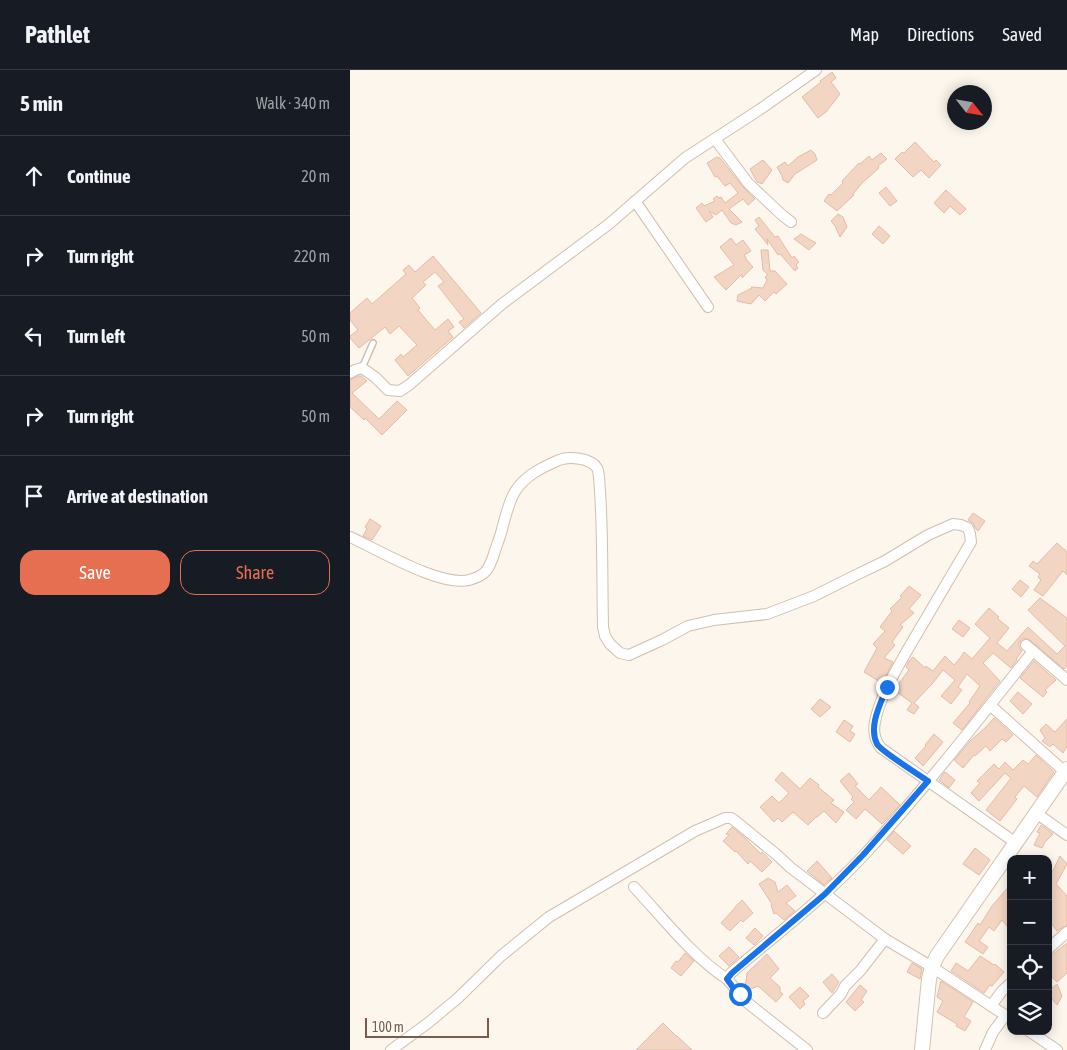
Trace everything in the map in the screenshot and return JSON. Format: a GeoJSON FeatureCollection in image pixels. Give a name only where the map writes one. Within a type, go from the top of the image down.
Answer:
{"type":"FeatureCollection","features":[{"type":"Feature","properties":{"kind":"main road"},"geometry":{"type":"LineString","coordinates":[[922,1050],[929,979],[937,956],[1066,770]]}},
{"type":"Feature","properties":{"kind":"street"},"geometry":{"type":"LineString","coordinates":[[350,373],[362,368],[375,377],[388,390],[400,391],[502,304],[610,224],[685,158],[816,70]]}},
{"type":"Feature","properties":{"kind":"street"},"geometry":{"type":"LineString","coordinates":[[714,139],[748,183],[791,222]]}},
{"type":"Feature","properties":{"kind":"street"},"geometry":{"type":"LineString","coordinates":[[636,201],[708,307]]}},
{"type":"Feature","properties":{"kind":"street"},"geometry":{"type":"LineString","coordinates":[[350,537],[427,574],[462,581],[470,580],[480,576],[490,566],[516,490],[526,479],[542,468],[564,458],[578,458],[590,462],[597,468],[600,497],[603,627],[605,636],[610,644],[620,653],[629,655],[688,626],[714,620],[768,614],[814,596],[886,561],[928,536],[953,524],[968,528],[971,542],[887,687],[875,721],[874,732],[878,745],[1016,843]]}},
{"type":"Feature","properties":{"kind":"street"},"geometry":{"type":"LineString","coordinates":[[727,979],[825,894],[863,855],[928,781],[990,705],[1030,648],[1067,680]]}},
{"type":"Feature","properties":{"kind":"street"},"geometry":{"type":"LineString","coordinates":[[990,705],[1066,770]]}},
{"type":"Feature","properties":{"kind":"street"},"geometry":{"type":"LineString","coordinates":[[1036,813],[1067,835]]}},
{"type":"Feature","properties":{"kind":"street"},"geometry":{"type":"LineString","coordinates":[[391,1050],[428,1023],[548,917],[695,831],[728,817],[791,868],[885,939],[932,967],[1007,1017]]}},
{"type":"Feature","properties":{"kind":"street"},"geometry":{"type":"LineString","coordinates":[[634,887],[692,949],[715,971],[727,979],[744,1000],[807,1050]]}},
{"type":"Feature","properties":{"kind":"street"},"geometry":{"type":"LineString","coordinates":[[1052,945],[1067,932]]}},
{"type":"Feature","properties":{"kind":"street"},"geometry":{"type":"LineString","coordinates":[[823,1013],[841,994],[845,986],[860,972],[885,939]]}},
{"type":"Feature","properties":{"kind":"street"},"geometry":{"type":"LineString","coordinates":[[991,1006],[1007,987]]}},
{"type":"Feature","properties":{"kind":"street"},"geometry":{"type":"LineString","coordinates":[[985,1050],[993,1032],[1007,1019]]}},
{"type":"Feature","properties":{"kind":"street"},"geometry":{"type":"LineString","coordinates":[[1035,1035],[1057,1050]]}},
{"type":"Feature","properties":{"kind":"lane"},"geometry":{"type":"LineString","coordinates":[[362,368],[373,343]]}},
{"type":"Feature","properties":{"kind":"building"},"geometry":{"type":"Polygon","coordinates":[[[832,72],[836,78],[831,82],[840,94],[826,112],[818,118],[802,97],[832,72]]]}},
{"type":"Feature","properties":{"kind":"building"},"geometry":{"type":"Polygon","coordinates":[[[915,142],[934,162],[936,160],[941,165],[929,178],[921,170],[913,177],[895,159],[915,142]]]}},
{"type":"Feature","properties":{"kind":"building"},"geometry":{"type":"Polygon","coordinates":[[[811,150],[817,160],[795,174],[788,183],[783,180],[777,167],[785,162],[788,166],[798,157],[811,150]]]}},
{"type":"Feature","properties":{"kind":"building"},"geometry":{"type":"Polygon","coordinates":[[[881,153],[887,159],[878,166],[879,168],[862,183],[854,195],[837,211],[824,201],[829,194],[831,195],[843,183],[842,181],[859,163],[869,156],[872,160],[881,153]]]}},
{"type":"Feature","properties":{"kind":"building"},"geometry":{"type":"Polygon","coordinates":[[[717,157],[720,158],[755,199],[748,205],[743,199],[729,209],[742,222],[736,225],[731,223],[722,210],[716,215],[709,211],[713,217],[706,222],[696,208],[702,203],[704,206],[715,201],[713,199],[717,196],[721,197],[725,203],[738,193],[730,183],[725,186],[717,176],[715,177],[707,163],[717,157]]]}},
{"type":"Feature","properties":{"kind":"building"},"geometry":{"type":"Polygon","coordinates":[[[763,160],[772,170],[762,184],[757,182],[750,169],[763,160]]]}},
{"type":"Feature","properties":{"kind":"building"},"geometry":{"type":"Polygon","coordinates":[[[886,187],[897,201],[890,206],[879,193],[886,187]]]}},
{"type":"Feature","properties":{"kind":"building"},"geometry":{"type":"Polygon","coordinates":[[[946,190],[966,209],[960,215],[950,206],[944,213],[934,203],[946,190]]]}},
{"type":"Feature","properties":{"kind":"building"},"geometry":{"type":"Polygon","coordinates":[[[838,214],[843,217],[847,227],[840,237],[831,221],[838,214]]]}},
{"type":"Feature","properties":{"kind":"building"},"geometry":{"type":"Polygon","coordinates":[[[759,217],[775,237],[778,236],[792,258],[794,256],[799,262],[796,265],[798,268],[795,271],[780,254],[778,255],[767,239],[768,245],[755,229],[759,226],[755,220],[759,217]]]}},
{"type":"Feature","properties":{"kind":"building"},"geometry":{"type":"Polygon","coordinates":[[[879,226],[890,236],[883,244],[872,234],[879,226]]]}},
{"type":"Feature","properties":{"kind":"building"},"geometry":{"type":"Polygon","coordinates":[[[801,234],[816,243],[809,250],[794,239],[801,234]]]}},
{"type":"Feature","properties":{"kind":"building"},"geometry":{"type":"Polygon","coordinates":[[[731,238],[736,245],[743,240],[751,251],[744,255],[753,267],[742,278],[742,274],[726,290],[714,277],[734,265],[720,247],[731,238]]]}},
{"type":"Feature","properties":{"kind":"building"},"geometry":{"type":"Polygon","coordinates":[[[761,250],[768,250],[770,271],[775,271],[787,284],[776,294],[774,292],[765,301],[759,295],[751,304],[737,301],[738,295],[751,287],[763,288],[767,280],[765,277],[768,275],[763,270],[761,250]]]}},
{"type":"Feature","properties":{"kind":"building"},"geometry":{"type":"Polygon","coordinates":[[[433,256],[481,313],[464,328],[459,322],[464,319],[438,286],[444,282],[435,272],[423,282],[426,285],[412,298],[420,308],[418,310],[435,330],[448,319],[454,327],[448,331],[453,337],[408,376],[395,360],[401,354],[403,357],[417,345],[399,326],[390,334],[385,327],[359,348],[350,338],[358,330],[350,320],[350,313],[367,298],[372,304],[406,274],[403,270],[409,265],[415,272],[433,256]]]}},
{"type":"Feature","properties":{"kind":"building"},"geometry":{"type":"Polygon","coordinates":[[[358,376],[367,381],[352,393],[379,419],[397,401],[407,410],[382,435],[365,418],[364,420],[350,407],[350,380],[358,376]]]}},
{"type":"Feature","properties":{"kind":"building"},"geometry":{"type":"Polygon","coordinates":[[[973,513],[985,521],[978,531],[973,523],[968,520],[973,513]]]}},
{"type":"Feature","properties":{"kind":"building"},"geometry":{"type":"Polygon","coordinates":[[[370,519],[381,526],[372,540],[363,536],[367,529],[365,527],[370,519]]]}},
{"type":"Feature","properties":{"kind":"building"},"geometry":{"type":"Polygon","coordinates":[[[1057,543],[1067,552],[1067,575],[1063,571],[1043,596],[1034,590],[1041,580],[1038,577],[1040,574],[1029,566],[1033,561],[1037,564],[1057,543]]]}},
{"type":"Feature","properties":{"kind":"building"},"geometry":{"type":"Polygon","coordinates":[[[1020,580],[1029,587],[1021,597],[1012,589],[1020,580]]]}},
{"type":"Feature","properties":{"kind":"building"},"geometry":{"type":"Polygon","coordinates":[[[909,586],[921,595],[909,609],[914,613],[900,625],[903,627],[892,642],[895,645],[884,658],[893,662],[882,683],[864,672],[877,648],[873,644],[885,631],[880,627],[892,611],[890,609],[902,597],[900,596],[909,586]]]}},
{"type":"Feature","properties":{"kind":"building"},"geometry":{"type":"Polygon","coordinates":[[[1040,598],[1067,618],[1067,666],[1064,669],[1030,640],[1024,638],[1019,643],[1022,651],[1011,668],[993,653],[983,663],[1000,681],[962,730],[953,723],[970,703],[980,686],[967,674],[958,687],[962,690],[951,704],[941,696],[955,680],[943,670],[914,703],[919,707],[914,714],[907,710],[912,703],[894,690],[909,670],[906,667],[909,661],[913,657],[925,668],[926,666],[933,671],[945,656],[954,665],[964,652],[972,659],[990,638],[975,624],[989,608],[1009,628],[997,643],[1007,651],[1028,627],[1057,654],[1065,646],[1028,610],[1040,598]]]}},
{"type":"Feature","properties":{"kind":"building"},"geometry":{"type":"Polygon","coordinates":[[[959,620],[970,628],[963,637],[952,629],[959,620]]]}},
{"type":"Feature","properties":{"kind":"building"},"geometry":{"type":"Polygon","coordinates":[[[1034,661],[1056,680],[1045,690],[1047,692],[1043,697],[1020,678],[1034,661]]]}},
{"type":"Feature","properties":{"kind":"building"},"geometry":{"type":"Polygon","coordinates":[[[1018,692],[1032,704],[1023,714],[1010,701],[1018,692]]]}},
{"type":"Feature","properties":{"kind":"building"},"geometry":{"type":"Polygon","coordinates":[[[820,699],[831,707],[820,717],[811,709],[820,699]]]}},
{"type":"Feature","properties":{"kind":"building"},"geometry":{"type":"Polygon","coordinates":[[[994,718],[1013,735],[1006,742],[1002,739],[990,751],[986,746],[974,755],[963,768],[954,760],[994,718]]]}},
{"type":"Feature","properties":{"kind":"building"},"geometry":{"type":"Polygon","coordinates":[[[1067,719],[1067,746],[1063,753],[1053,744],[1050,747],[1042,741],[1045,738],[1040,730],[1046,724],[1055,732],[1067,719]]]}},
{"type":"Feature","properties":{"kind":"building"},"geometry":{"type":"Polygon","coordinates":[[[844,720],[853,726],[850,731],[855,734],[850,742],[836,732],[844,720]]]}},
{"type":"Feature","properties":{"kind":"building"},"geometry":{"type":"Polygon","coordinates":[[[934,734],[943,742],[923,766],[915,758],[934,734]]]}},
{"type":"Feature","properties":{"kind":"building"},"geometry":{"type":"Polygon","coordinates":[[[1036,755],[1054,772],[1037,797],[1024,786],[1015,797],[1017,799],[1000,821],[986,810],[1011,778],[1005,773],[979,801],[971,793],[980,783],[977,781],[994,764],[999,769],[1005,762],[1013,770],[1023,760],[1028,764],[1036,755]]]}},
{"type":"Feature","properties":{"kind":"building"},"geometry":{"type":"Polygon","coordinates":[[[782,772],[800,789],[810,778],[819,785],[818,787],[834,800],[831,803],[844,812],[836,823],[824,811],[808,825],[793,812],[782,822],[778,818],[774,822],[760,807],[772,796],[779,803],[789,793],[775,780],[782,772]]]}},
{"type":"Feature","properties":{"kind":"building"},"geometry":{"type":"Polygon","coordinates":[[[945,772],[955,780],[949,788],[939,780],[945,772]]]}},
{"type":"Feature","properties":{"kind":"building"},"geometry":{"type":"Polygon","coordinates":[[[849,773],[858,784],[855,786],[869,800],[881,787],[900,805],[882,824],[865,809],[856,819],[846,810],[854,802],[851,799],[853,797],[840,781],[849,773]]]}},
{"type":"Feature","properties":{"kind":"building"},"geometry":{"type":"Polygon","coordinates":[[[1041,825],[1053,834],[1042,848],[1034,845],[1040,833],[1037,832],[1041,825]]]}},
{"type":"Feature","properties":{"kind":"building"},"geometry":{"type":"Polygon","coordinates":[[[732,827],[772,862],[762,872],[750,861],[748,864],[723,841],[729,835],[726,834],[732,827]]]}},
{"type":"Feature","properties":{"kind":"building"},"geometry":{"type":"Polygon","coordinates":[[[894,831],[911,846],[903,854],[887,840],[894,831]]]}},
{"type":"Feature","properties":{"kind":"building"},"geometry":{"type":"Polygon","coordinates":[[[975,848],[990,860],[979,875],[963,864],[975,848]]]}},
{"type":"Feature","properties":{"kind":"building"},"geometry":{"type":"Polygon","coordinates":[[[1060,856],[1067,864],[1056,884],[1067,896],[1067,925],[1057,931],[1052,924],[1052,873],[1060,856]]]}},
{"type":"Feature","properties":{"kind":"building"},"geometry":{"type":"Polygon","coordinates":[[[817,861],[832,878],[824,885],[807,871],[817,861]]]}},
{"type":"Feature","properties":{"kind":"building"},"geometry":{"type":"Polygon","coordinates":[[[768,878],[775,882],[778,892],[787,885],[796,896],[786,903],[795,911],[784,920],[776,913],[774,914],[772,904],[759,884],[768,878]]]}},
{"type":"Feature","properties":{"kind":"building"},"geometry":{"type":"Polygon","coordinates":[[[1007,889],[1007,926],[1002,920],[994,931],[989,927],[979,941],[988,947],[983,954],[965,942],[978,923],[980,925],[992,906],[1007,889]]]}},
{"type":"Feature","properties":{"kind":"building"},"geometry":{"type":"Polygon","coordinates":[[[742,900],[753,913],[743,922],[741,920],[730,931],[721,923],[742,900]]]}},
{"type":"Feature","properties":{"kind":"building"},"geometry":{"type":"Polygon","coordinates":[[[755,928],[763,936],[754,945],[746,938],[755,928]]]}},
{"type":"Feature","properties":{"kind":"building"},"geometry":{"type":"Polygon","coordinates":[[[1067,943],[1067,973],[1057,982],[1052,977],[1052,955],[1067,943]]]}},
{"type":"Feature","properties":{"kind":"building"},"geometry":{"type":"Polygon","coordinates":[[[729,947],[739,957],[729,966],[719,956],[729,947]]]}},
{"type":"Feature","properties":{"kind":"building"},"geometry":{"type":"Polygon","coordinates":[[[685,953],[694,961],[681,976],[671,968],[685,953]]]}},
{"type":"Feature","properties":{"kind":"building"},"geometry":{"type":"Polygon","coordinates":[[[767,954],[779,969],[770,978],[780,987],[780,992],[783,994],[776,1002],[758,986],[746,991],[745,989],[747,973],[767,954]]]}},
{"type":"Feature","properties":{"kind":"building"},"geometry":{"type":"Polygon","coordinates":[[[980,956],[995,964],[1004,972],[984,993],[951,971],[956,963],[968,971],[980,956]]]}},
{"type":"Feature","properties":{"kind":"building"},"geometry":{"type":"Polygon","coordinates":[[[912,963],[922,969],[920,979],[907,972],[912,963]]]}},
{"type":"Feature","properties":{"kind":"building"},"geometry":{"type":"Polygon","coordinates":[[[832,974],[839,982],[832,993],[823,982],[832,974]]]}},
{"type":"Feature","properties":{"kind":"building"},"geometry":{"type":"Polygon","coordinates":[[[941,981],[973,1002],[964,1017],[971,1021],[965,1031],[937,1012],[943,1001],[937,997],[941,981]]]}},
{"type":"Feature","properties":{"kind":"building"},"geometry":{"type":"Polygon","coordinates":[[[1057,984],[1062,996],[1057,1005],[1052,999],[1052,988],[1057,984]]]}},
{"type":"Feature","properties":{"kind":"building"},"geometry":{"type":"Polygon","coordinates":[[[860,985],[867,991],[861,1000],[864,1002],[855,1011],[846,1002],[860,985]]]}},
{"type":"Feature","properties":{"kind":"building"},"geometry":{"type":"Polygon","coordinates":[[[800,987],[809,996],[803,1001],[805,1004],[800,1009],[789,997],[800,987]]]}},
{"type":"Feature","properties":{"kind":"building"},"geometry":{"type":"Polygon","coordinates":[[[663,1023],[676,1036],[692,1050],[636,1050],[663,1023]]]}},
{"type":"Feature","properties":{"kind":"route"},"geometry":{"type":"LineString","coordinates":[[740,994],[727,979],[732,973],[825,894],[863,855],[928,781],[878,745],[874,732],[875,721],[887,687]]}}]}
